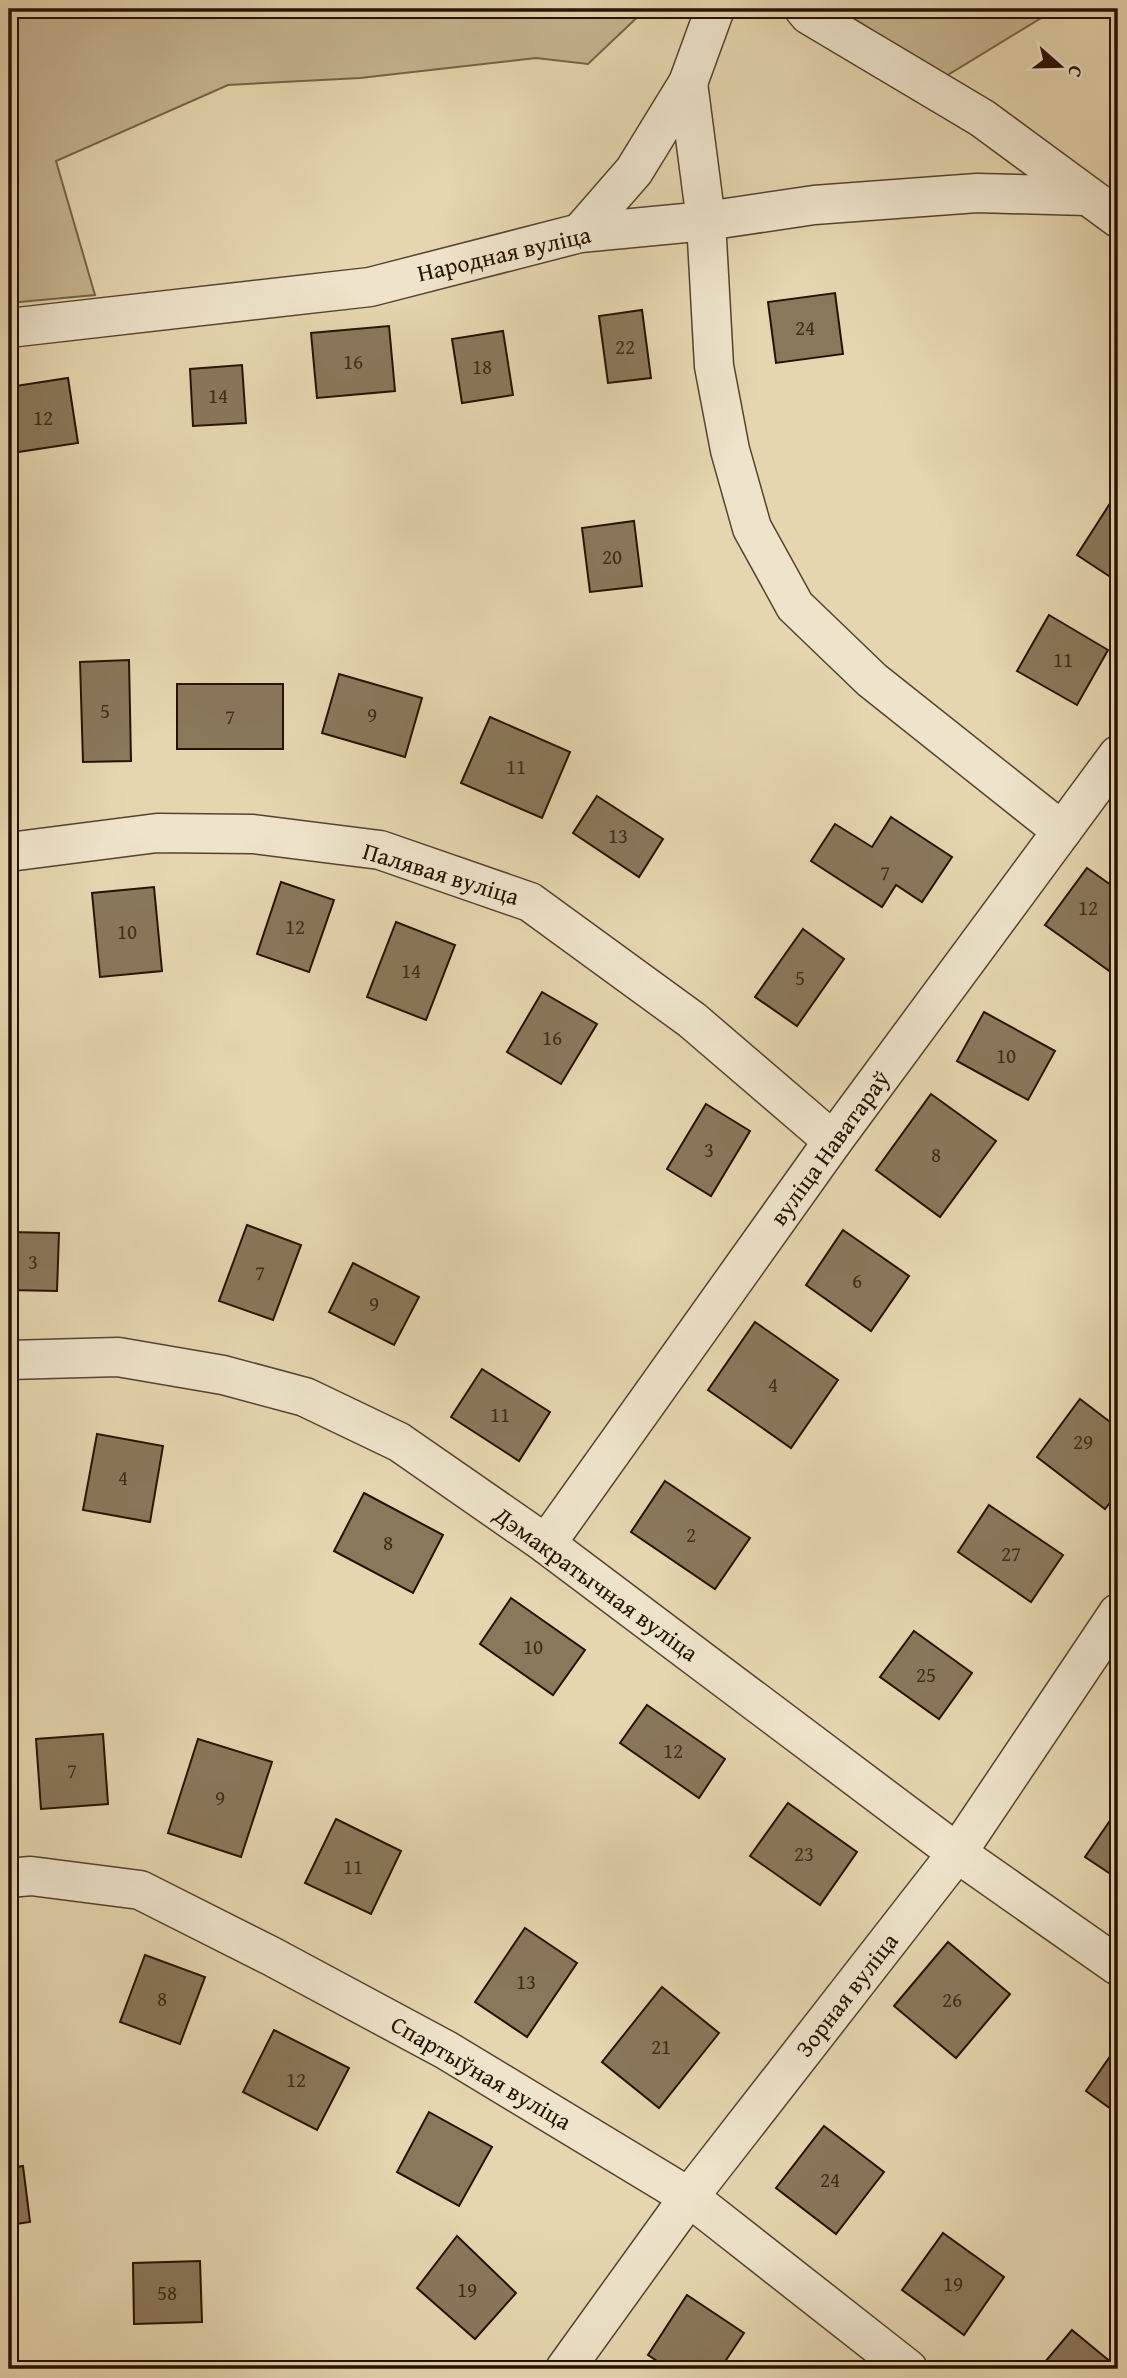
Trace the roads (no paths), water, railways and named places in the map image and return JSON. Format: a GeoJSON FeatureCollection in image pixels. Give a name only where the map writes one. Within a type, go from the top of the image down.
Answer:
{"type":"FeatureCollection","features":[{"type":"Feature","properties":{"kind":"street"},"geometry":{"type":"LineString","coordinates":[[580,233],[634,171],[688,83],[715,9]]}},
{"type":"Feature","properties":{"kind":"street"},"geometry":{"type":"LineString","coordinates":[[804,9],[809,15],[982,118],[1118,218]]}},
{"type":"Feature","properties":{"kind":"street"},"geometry":{"type":"LineString","coordinates":[[688,83],[706,221],[714,366],[730,450],[752,528],[795,606],[872,680],[1062,831]]}},
{"type":"Feature","properties":{"kind":"street","name":"Народная вуліца"},"geometry":{"type":"LineString","coordinates":[[9,328],[370,287],[580,233],[706,221],[814,205],[963,194],[1086,196]]}},
{"type":"Feature","properties":{"kind":"street","name":"вуліца Наватараў"},"geometry":{"type":"LineString","coordinates":[[546,1545],[833,1141],[1118,755]]}},
{"type":"Feature","properties":{"kind":"street","name":"Палявая вуліца"},"geometry":{"type":"LineString","coordinates":[[9,852],[157,832],[253,834],[380,850],[530,902],[692,1020],[833,1141]]}},
{"type":"Feature","properties":{"kind":"street","name":"Дэмакратычная вуліца"},"geometry":{"type":"LineString","coordinates":[[9,1360],[118,1357],[223,1375],[304,1397],[399,1442],[546,1545],[957,1853],[1118,1966]]}},
{"type":"Feature","properties":{"kind":"street","name":"Зорная вуліца"},"geometry":{"type":"LineString","coordinates":[[565,2369],[689,2197],[957,1853],[1118,1613]]}},
{"type":"Feature","properties":{"kind":"street","name":"Спартыўная вуліца"},"geometry":{"type":"LineString","coordinates":[[9,1878],[31,1876],[140,1890],[271,1956],[446,2050],[689,2197],[908,2369]]}}]}
